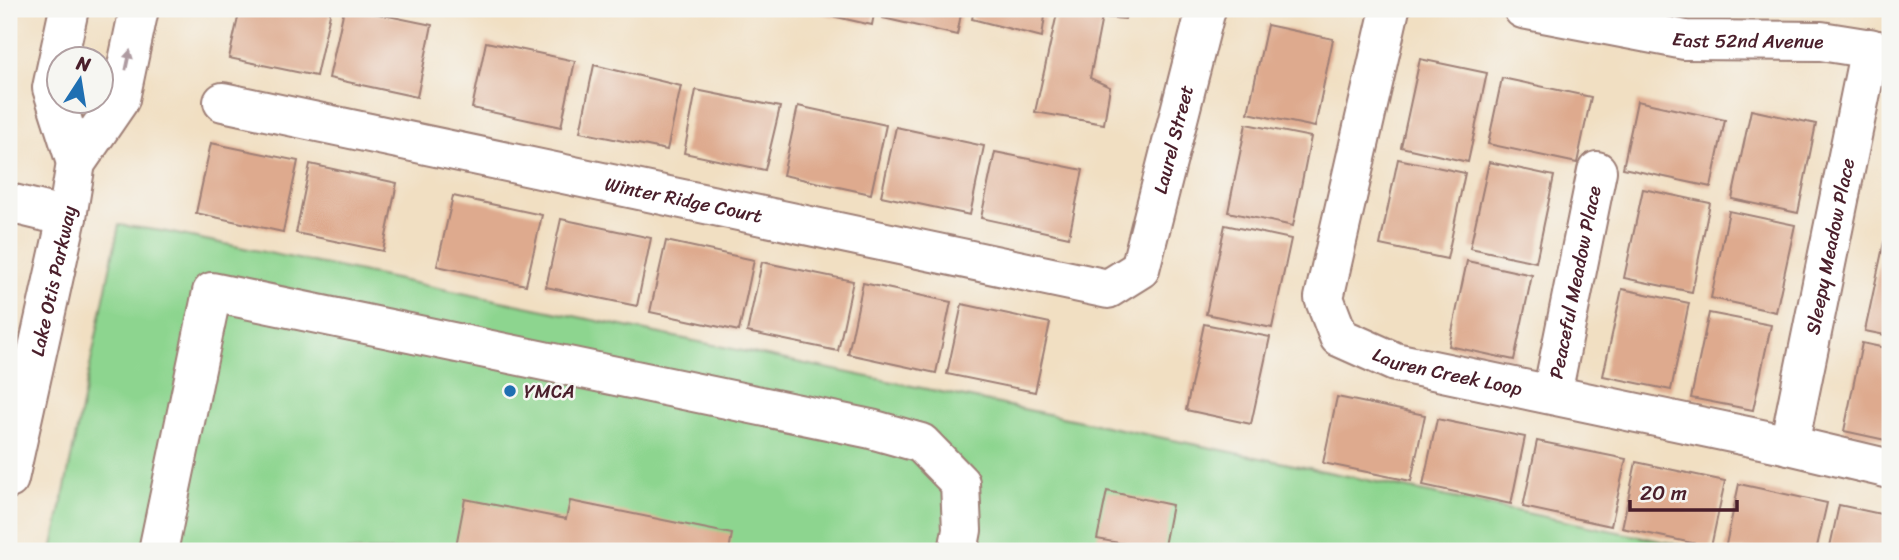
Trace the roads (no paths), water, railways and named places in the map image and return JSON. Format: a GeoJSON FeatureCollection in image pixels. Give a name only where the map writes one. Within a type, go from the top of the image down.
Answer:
{"type":"FeatureCollection","features":[{"type":"Feature","properties":{"kind":"street","name":"Lake Otis Parkway"},"geometry":{"type":"LineString","coordinates":[[69,9],[52,88],[76,163]]}},
{"type":"Feature","properties":{"kind":"street","name":"Lake Otis Parkway"},"geometry":{"type":"LineString","coordinates":[[9,479],[67,217],[76,163],[120,99],[139,9]]}},
{"type":"Feature","properties":{"kind":"street","name":"Laurel Street"},"geometry":{"type":"LineString","coordinates":[[1140,268],[1206,9]]}},
{"type":"Feature","properties":{"kind":"street","name":"Lauren Creek Loop"},"geometry":{"type":"LineString","coordinates":[[1390,9],[1324,298],[1339,337],[1395,362],[1789,445],[1890,469]]}},
{"type":"Feature","properties":{"kind":"street","name":"East 52nd Avenue"},"geometry":{"type":"LineString","coordinates":[[1523,9],[1685,40],[1756,24],[1821,41],[1880,50]]}},
{"type":"Feature","properties":{"kind":"street","name":"Sleepy Meadow Place"},"geometry":{"type":"LineString","coordinates":[[1789,445],[1880,50]]}},
{"type":"Feature","properties":{"kind":"street","name":"Winter Ridge Court"},"geometry":{"type":"LineString","coordinates":[[223,102],[1108,289],[1140,268]]}},
{"type":"Feature","properties":{"kind":"street","name":"Peaceful Meadow Place"},"geometry":{"type":"LineString","coordinates":[[1552,394],[1597,170]]}},
{"type":"Feature","properties":{"kind":"street"},"geometry":{"type":"LineString","coordinates":[[9,203],[67,217]]}},
{"type":"Feature","properties":{"kind":"street"},"geometry":{"type":"LineString","coordinates":[[158,551],[212,292],[806,415],[921,443],[960,483],[962,530],[958,551]]}},
{"type":"Feature","properties":{"kind":"place","name":"YMCA"},"geometry":{"type":"Point","coordinates":[510,391]}}]}
